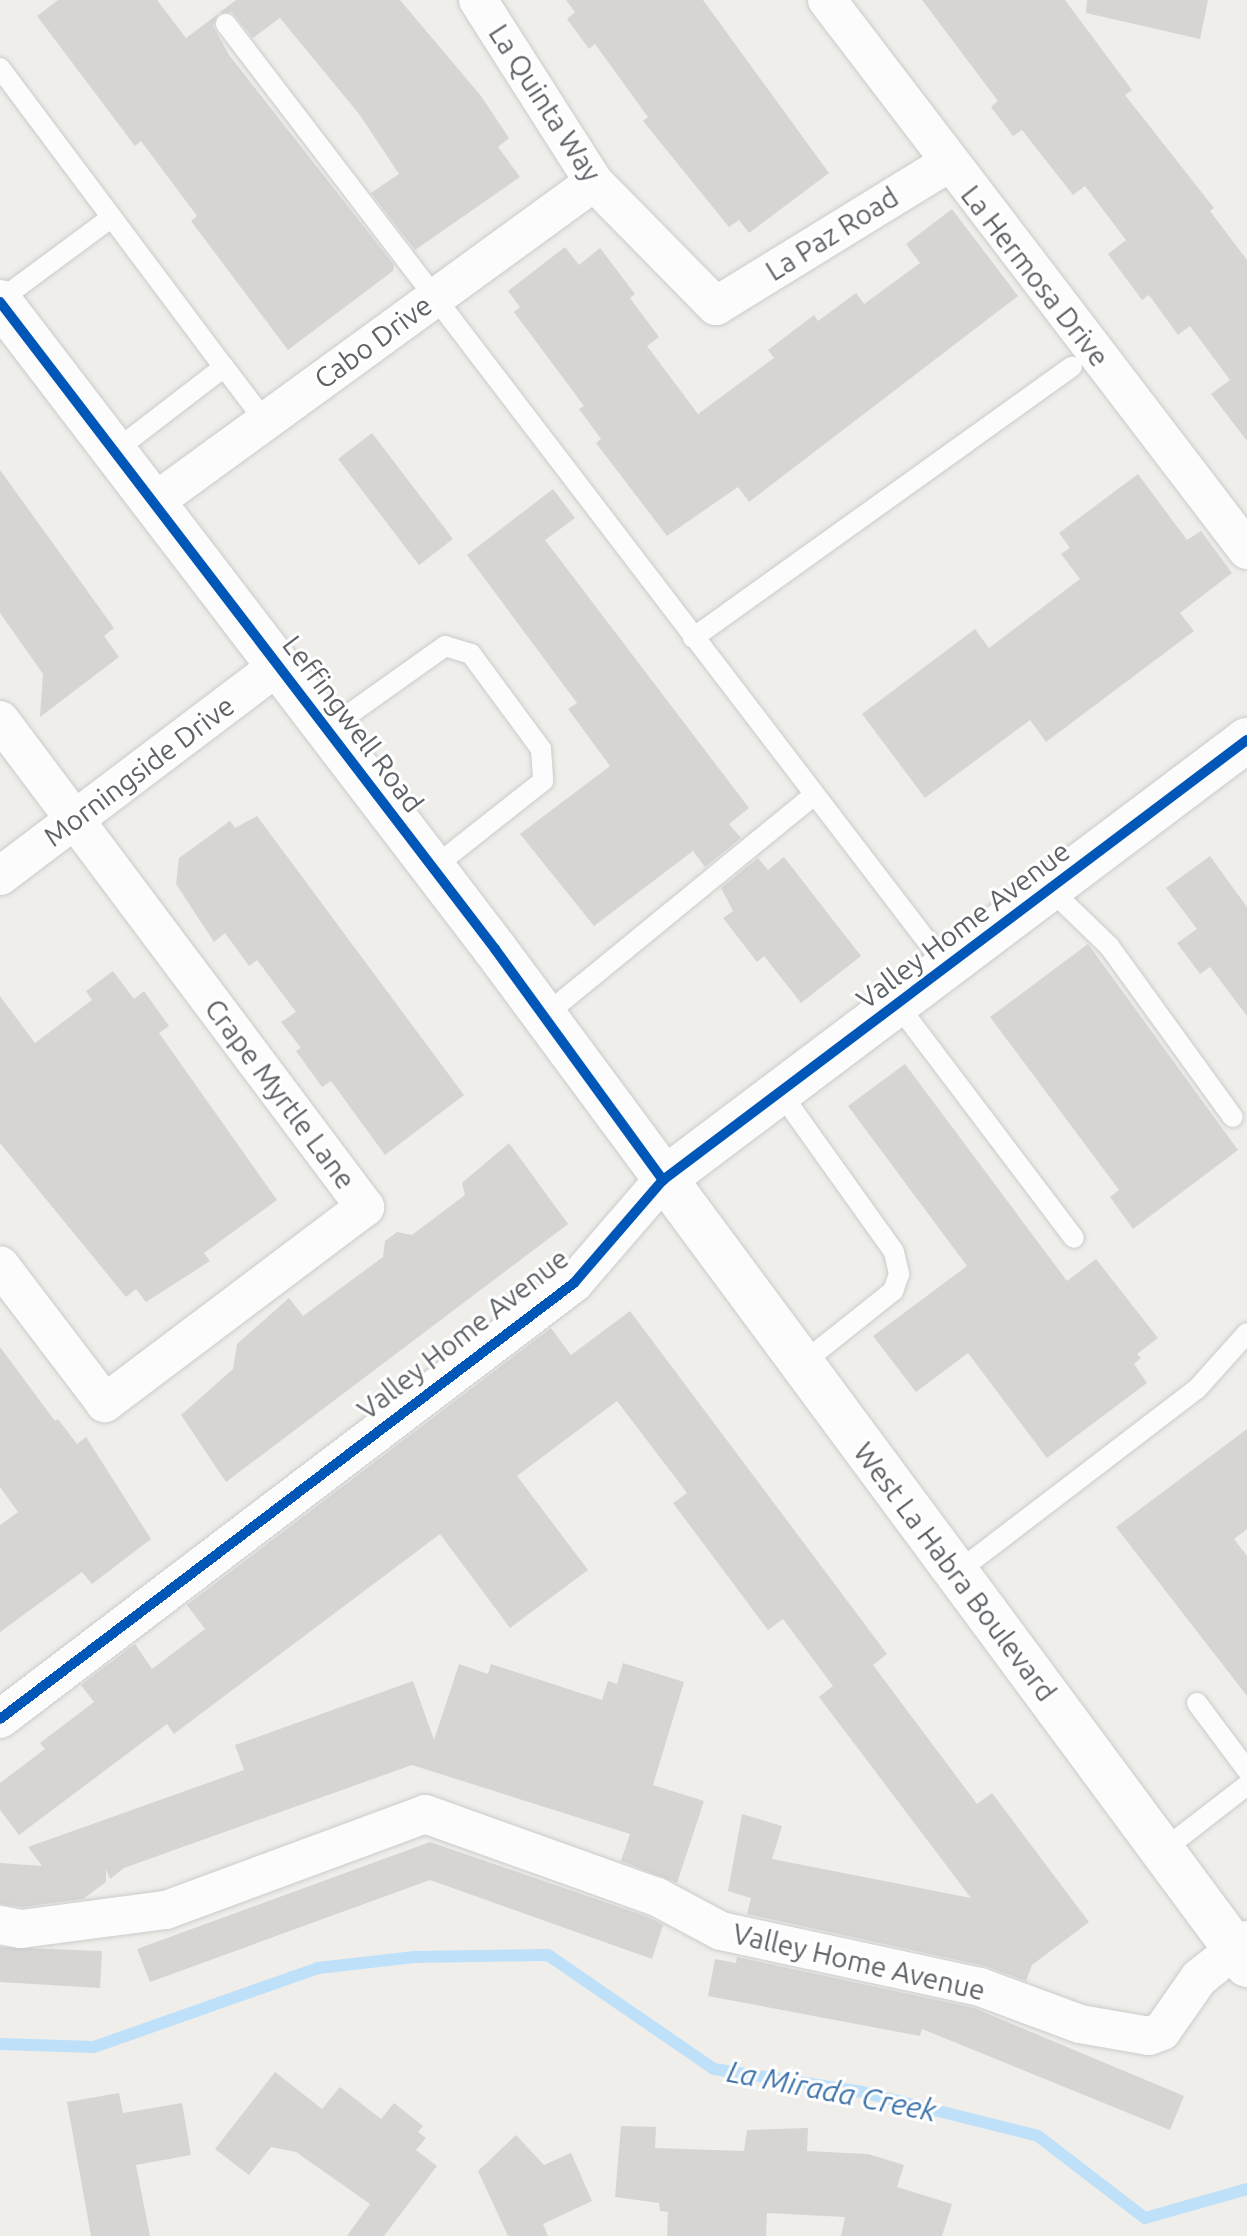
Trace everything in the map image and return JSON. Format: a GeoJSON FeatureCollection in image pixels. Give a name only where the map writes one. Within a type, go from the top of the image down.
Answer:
{"type":"FeatureCollection","features":[{"type":"Feature","properties":{"kind":"main road","name":"Leffingwell Road"},"geometry":{"type":"LineString","coordinates":[[0,301],[433,868],[663,1180]]}},
{"type":"Feature","properties":{"kind":"main road","name":"Valley Home Avenue"},"geometry":{"type":"LineString","coordinates":[[663,1180],[1247,740]]}},
{"type":"Feature","properties":{"kind":"main road","name":"West La Habra Boulevard"},"geometry":{"type":"LineString","coordinates":[[663,1180],[1162,1851],[1243,1952]]}},
{"type":"Feature","properties":{"kind":"street","name":"La Quinta Way"},"geometry":{"type":"LineString","coordinates":[[478,0],[594,182],[716,306]]}},
{"type":"Feature","properties":{"kind":"street","name":"La Hermosa Drive"},"geometry":{"type":"LineString","coordinates":[[827,0],[948,163],[1247,550]]}},
{"type":"Feature","properties":{"kind":"street","name":"La Paz Road"},"geometry":{"type":"LineString","coordinates":[[716,306],[948,163]]}},
{"type":"Feature","properties":{"kind":"street","name":"Cabo Drive"},"geometry":{"type":"LineString","coordinates":[[153,503],[594,182]]}},
{"type":"Feature","properties":{"kind":"street","name":"Morningside Drive"},"geometry":{"type":"LineString","coordinates":[[0,876],[278,666]]}},
{"type":"Feature","properties":{"kind":"street","name":"Crape Myrtle Lane"},"geometry":{"type":"LineString","coordinates":[[0,720],[365,1207],[105,1403],[0,1265]]}},
{"type":"Feature","properties":{"kind":"street","name":"Valley Home Avenue"},"geometry":{"type":"LineString","coordinates":[[0,1719],[574,1283],[663,1180]]}},
{"type":"Feature","properties":{"kind":"street","name":"Valley Home Avenue"},"geometry":{"type":"LineString","coordinates":[[0,1925],[21,1929],[166,1910],[425,1814],[657,1897],[721,1931],[980,1987],[1080,2024],[1149,2036],[1162,2031],[1199,1978],[1243,1952]]}},
{"type":"Feature","properties":{"kind":"lane"},"geometry":{"type":"LineString","coordinates":[[226,24],[432,299],[946,966]]}},
{"type":"Feature","properties":{"kind":"lane"},"geometry":{"type":"LineString","coordinates":[[0,68],[265,421]]}},
{"type":"Feature","properties":{"kind":"lane"},"geometry":{"type":"LineString","coordinates":[[0,301],[112,217]]}},
{"type":"Feature","properties":{"kind":"lane"},"geometry":{"type":"LineString","coordinates":[[115,451],[224,367]]}},
{"type":"Feature","properties":{"kind":"lane"},"geometry":{"type":"LineString","coordinates":[[693,638],[1072,367]]}},
{"type":"Feature","properties":{"kind":"lane"},"geometry":{"type":"LineString","coordinates":[[327,730],[445,646],[471,654],[541,749],[543,781],[433,868]]}},
{"type":"Feature","properties":{"kind":"lane"},"geometry":{"type":"LineString","coordinates":[[544,1016],[814,795]]}},
{"type":"Feature","properties":{"kind":"lane"},"geometry":{"type":"LineString","coordinates":[[1051,890],[1109,946],[1233,1117]]}},
{"type":"Feature","properties":{"kind":"lane"},"geometry":{"type":"LineString","coordinates":[[897,1004],[1074,1238]]}},
{"type":"Feature","properties":{"kind":"lane"},"geometry":{"type":"LineString","coordinates":[[780,1092],[894,1252],[899,1274],[893,1291],[800,1365]]}},
{"type":"Feature","properties":{"kind":"lane"},"geometry":{"type":"LineString","coordinates":[[956,1573],[1197,1389],[1247,1333]]}},
{"type":"Feature","properties":{"kind":"lane"},"geometry":{"type":"LineString","coordinates":[[1197,1703],[1247,1770]]}},
{"type":"Feature","properties":{"kind":"lane"},"geometry":{"type":"LineString","coordinates":[[1162,1851],[1247,1785]]}},
{"type":"Feature","properties":{"kind":"building"},"geometry":{"type":"Polygon","coordinates":[[[58,0],[157,0],[186,38],[218,14],[213,26],[229,55],[394,265],[393,271],[288,350],[191,221],[197,216],[141,141],[135,146],[37,16],[58,0]]]}},
{"type":"Feature","properties":{"kind":"building"},"geometry":{"type":"Polygon","coordinates":[[[236,0],[400,0],[481,96],[509,138],[498,147],[520,177],[415,250],[371,193],[399,174],[359,114],[280,18],[253,38],[232,12],[219,13],[236,0]]]}},
{"type":"Feature","properties":{"kind":"building"},"geometry":{"type":"Polygon","coordinates":[[[566,0],[703,0],[829,173],[749,233],[739,220],[729,227],[643,121],[648,117],[595,44],[589,49],[567,19],[575,12],[566,0]]]}},
{"type":"Feature","properties":{"kind":"building"},"geometry":{"type":"Polygon","coordinates":[[[922,0],[1065,0],[1132,90],[1125,95],[1214,208],[1210,211],[1247,260],[1247,441],[1211,394],[1230,380],[1190,326],[1178,335],[1149,295],[1142,300],[1108,254],[1126,240],[1085,186],[1073,195],[1022,130],[1013,136],[991,107],[998,101],[922,0]]]}},
{"type":"Feature","properties":{"kind":"building"},"geometry":{"type":"Polygon","coordinates":[[[1087,0],[1208,0],[1200,39],[1086,13],[1087,0]]]}},
{"type":"Feature","properties":{"kind":"building"},"geometry":{"type":"Polygon","coordinates":[[[952,209],[1018,296],[749,502],[738,487],[667,536],[596,443],[601,439],[579,409],[584,406],[514,312],[520,307],[508,291],[565,247],[579,265],[600,248],[635,294],[630,298],[659,337],[647,346],[698,414],[774,358],[768,350],[814,315],[818,321],[856,293],[864,304],[920,263],[906,244],[952,209]]]}},
{"type":"Feature","properties":{"kind":"building"},"geometry":{"type":"Polygon","coordinates":[[[372,433],[453,539],[419,565],[338,459],[372,433]]]}},
{"type":"Feature","properties":{"kind":"building"},"geometry":{"type":"Polygon","coordinates":[[[0,470],[114,628],[104,636],[119,657],[40,717],[43,674],[0,613],[0,470]]]}},
{"type":"Feature","properties":{"kind":"building"},"geometry":{"type":"Polygon","coordinates":[[[1138,474],[1187,540],[1201,531],[1232,573],[1180,613],[1194,631],[1046,742],[1030,720],[925,798],[862,714],[975,629],[989,648],[1080,579],[1061,554],[1070,548],[1059,533],[1138,474]]]}},
{"type":"Feature","properties":{"kind":"building"},"geometry":{"type":"Polygon","coordinates":[[[553,489],[575,518],[545,540],[749,808],[729,824],[741,838],[705,867],[693,851],[594,926],[520,834],[610,766],[568,709],[577,703],[467,555],[553,489]]]}},
{"type":"Feature","properties":{"kind":"building"},"geometry":{"type":"Polygon","coordinates":[[[257,816],[464,1095],[385,1155],[331,1081],[322,1087],[296,1051],[301,1048],[281,1022],[296,1012],[257,960],[249,966],[225,933],[214,942],[176,884],[179,858],[230,821],[235,828],[257,816]]]}},
{"type":"Feature","properties":{"kind":"building"},"geometry":{"type":"Polygon","coordinates":[[[1210,856],[1247,907],[1247,1016],[1210,967],[1200,974],[1177,943],[1197,929],[1166,888],[1210,856]]]}},
{"type":"Feature","properties":{"kind":"building"},"geometry":{"type":"Polygon","coordinates":[[[784,857],[861,956],[801,1003],[764,956],[757,962],[723,918],[733,911],[721,888],[758,858],[768,870],[784,857]]]}},
{"type":"Feature","properties":{"kind":"building"},"geometry":{"type":"Polygon","coordinates":[[[1088,944],[1238,1150],[1133,1229],[1110,1197],[1119,1190],[990,1017],[1088,944]]]}},
{"type":"Feature","properties":{"kind":"building"},"geometry":{"type":"Polygon","coordinates":[[[113,971],[134,999],[144,991],[169,1026],[159,1033],[277,1200],[204,1253],[210,1261],[146,1302],[136,1289],[126,1297],[0,1143],[0,996],[35,1043],[92,1000],[86,991],[113,971]]]}},
{"type":"Feature","properties":{"kind":"building"},"geometry":{"type":"Polygon","coordinates":[[[905,1064],[1067,1281],[1096,1259],[1158,1338],[1137,1354],[1141,1358],[1134,1364],[1147,1383],[1047,1458],[968,1353],[916,1392],[873,1336],[967,1266],[848,1106],[905,1064]]]}},
{"type":"Feature","properties":{"kind":"building"},"geometry":{"type":"Polygon","coordinates":[[[509,1143],[568,1224],[226,1482],[181,1415],[233,1369],[237,1344],[289,1298],[303,1316],[383,1257],[385,1241],[397,1232],[412,1235],[465,1195],[462,1183],[509,1143]]]}},
{"type":"Feature","properties":{"kind":"building"},"geometry":{"type":"Polygon","coordinates":[[[630,1311],[887,1654],[873,1665],[977,1804],[992,1793],[1089,1922],[1032,1965],[1026,1981],[985,1966],[747,1914],[751,1898],[728,1891],[742,1814],[782,1826],[772,1859],[971,1898],[819,1697],[833,1686],[783,1619],[768,1630],[673,1503],[687,1493],[617,1401],[517,1476],[588,1570],[510,1628],[440,1534],[174,1734],[167,1724],[19,1835],[0,1810],[0,1783],[45,1749],[40,1743],[94,1702],[81,1685],[135,1644],[152,1669],[205,1629],[187,1605],[551,1328],[571,1355],[630,1311]]]}},
{"type":"Feature","properties":{"kind":"building"},"geometry":{"type":"Polygon","coordinates":[[[0,1347],[55,1421],[58,1419],[77,1444],[86,1437],[151,1539],[92,1584],[82,1572],[0,1632],[0,1525],[18,1512],[0,1487],[0,1347]]]}},
{"type":"Feature","properties":{"kind":"building"},"geometry":{"type":"Polygon","coordinates":[[[1247,1429],[1247,1529],[1234,1539],[1247,1556],[1247,1696],[1116,1527],[1247,1429]]]}},
{"type":"Feature","properties":{"kind":"building"},"geometry":{"type":"Polygon","coordinates":[[[623,1663],[684,1682],[653,1785],[704,1801],[677,1883],[621,1861],[630,1834],[412,1765],[124,1868],[110,1879],[106,1869],[106,1882],[83,1899],[22,1907],[0,1904],[0,1863],[42,1866],[28,1847],[244,1770],[235,1745],[413,1681],[434,1740],[459,1664],[488,1674],[491,1664],[602,1700],[608,1681],[617,1684],[623,1663]]]}},
{"type":"Feature","properties":{"kind":"building"},"geometry":{"type":"Polygon","coordinates":[[[430,1842],[648,1917],[663,1925],[652,1959],[430,1880],[150,1982],[137,1949],[430,1842]]]}},
{"type":"Feature","properties":{"kind":"building"},"geometry":{"type":"Polygon","coordinates":[[[0,1947],[102,1951],[100,1988],[0,1982],[0,1947]]]}},
{"type":"Feature","properties":{"kind":"building"},"geometry":{"type":"Polygon","coordinates":[[[737,1957],[974,2008],[1184,2096],[1170,2130],[922,2029],[920,2036],[708,1996],[715,1959],[736,1963],[737,1957]]]}},
{"type":"Feature","properties":{"kind":"building"},"geometry":{"type":"Polygon","coordinates":[[[275,2072],[322,2109],[340,2087],[381,2119],[394,2103],[423,2126],[418,2132],[426,2138],[416,2150],[437,2166],[384,2236],[347,2236],[370,2204],[296,2152],[271,2147],[249,2175],[215,2149],[275,2072]]]}},
{"type":"Feature","properties":{"kind":"building"},"geometry":{"type":"Polygon","coordinates":[[[119,2093],[123,2113],[182,2103],[191,2155],[136,2165],[150,2236],[91,2236],[67,2102],[119,2093]]]}},
{"type":"Feature","properties":{"kind":"building"},"geometry":{"type":"Polygon","coordinates":[[[621,2126],[656,2127],[655,2148],[744,2151],[747,2130],[808,2128],[807,2151],[868,2154],[904,2165],[897,2187],[952,2204],[942,2236],[841,2236],[845,2217],[767,2213],[766,2236],[667,2236],[668,2212],[660,2211],[659,2203],[615,2197],[621,2126]]]}},
{"type":"Feature","properties":{"kind":"building"},"geometry":{"type":"Polygon","coordinates":[[[516,2135],[544,2165],[571,2153],[592,2201],[543,2224],[548,2236],[508,2236],[478,2171],[516,2135]]]}},
{"type":"Feature","properties":{"kind":"waterway","name":"La Mirada Creek"},"geometry":{"type":"LineString","coordinates":[[0,2044],[94,2047],[318,1968],[414,1957],[548,1955],[714,2069],[862,2092],[1038,2136],[1145,2218],[1247,2189]]}},
{"type":"Feature","properties":{"kind":"cycle path"},"geometry":{"type":"LineString","coordinates":[[0,302],[495,949],[663,1180]]}},
{"type":"Feature","properties":{"kind":"cycle path"},"geometry":{"type":"LineString","coordinates":[[0,1719],[574,1283],[663,1180],[1247,740]]}}]}
